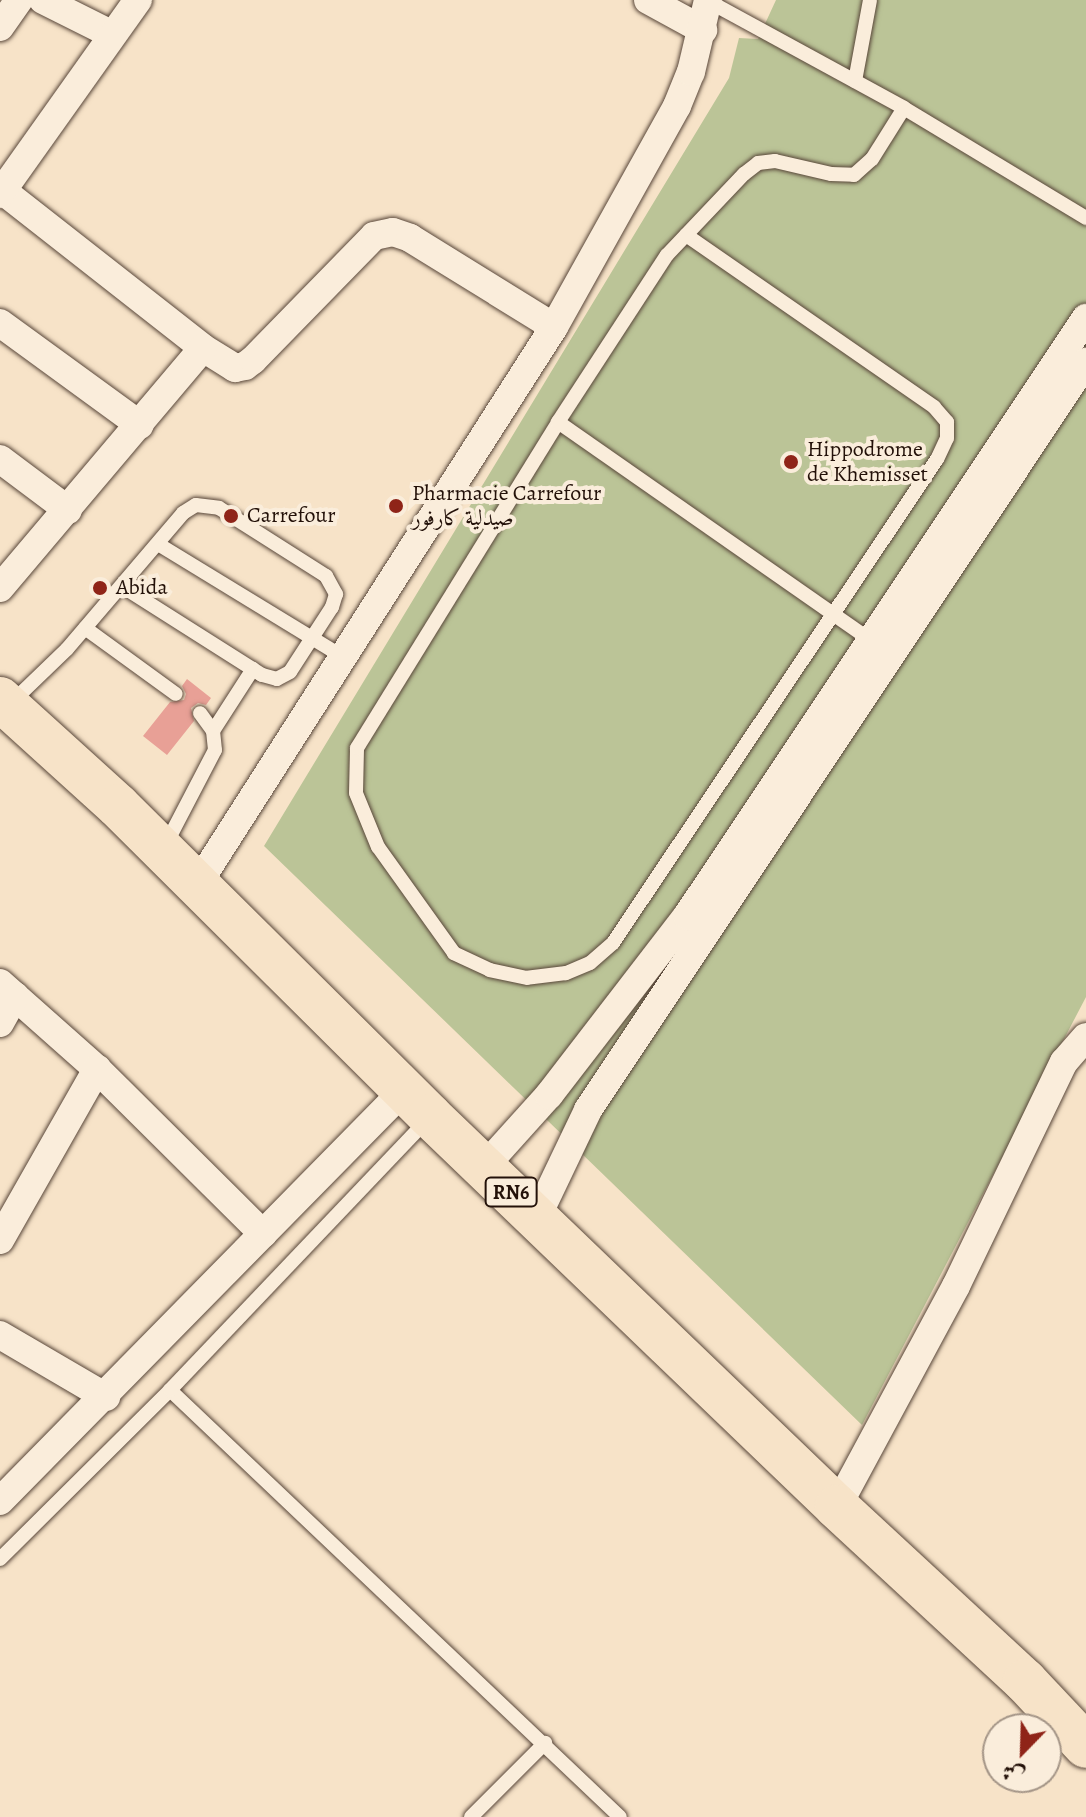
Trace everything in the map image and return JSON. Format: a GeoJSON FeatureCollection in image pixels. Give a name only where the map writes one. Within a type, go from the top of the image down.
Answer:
{"type":"FeatureCollection","features":[{"type":"Feature","properties":{"kind":"main road","name":"RN6"},"geometry":{"type":"LineString","coordinates":[[4,702],[163,850],[417,1102],[837,1507],[1025,1681],[1086,1746]]}},
{"type":"Feature","properties":{"kind":"street"},"geometry":{"type":"LineString","coordinates":[[0,27],[19,0]]}},
{"type":"Feature","properties":{"kind":"street"},"geometry":{"type":"LineString","coordinates":[[43,0],[111,34]]}},
{"type":"Feature","properties":{"kind":"street"},"geometry":{"type":"LineString","coordinates":[[138,0],[1,193],[225,364],[245,366],[374,236],[393,232],[410,238],[554,327]]}},
{"type":"Feature","properties":{"kind":"street"},"geometry":{"type":"LineString","coordinates":[[648,0],[703,30]]}},
{"type":"Feature","properties":{"kind":"street"},"geometry":{"type":"LineString","coordinates":[[197,885],[554,327],[677,106],[703,30],[708,1]]}},
{"type":"Feature","properties":{"kind":"street"},"geometry":{"type":"LineString","coordinates":[[537,1217],[588,1110],[1086,318]]}},
{"type":"Feature","properties":{"kind":"street"},"geometry":{"type":"LineString","coordinates":[[0,323],[140,425]]}},
{"type":"Feature","properties":{"kind":"street"},"geometry":{"type":"LineString","coordinates":[[0,588],[203,348]]}},
{"type":"Feature","properties":{"kind":"street"},"geometry":{"type":"LineString","coordinates":[[485,1166],[549,1095],[687,916],[1086,362]]}},
{"type":"Feature","properties":{"kind":"street"},"geometry":{"type":"LineString","coordinates":[[0,459],[68,510]]}},
{"type":"Feature","properties":{"kind":"street"},"geometry":{"type":"LineString","coordinates":[[0,1023],[8,990],[97,1069],[263,1234]]}},
{"type":"Feature","properties":{"kind":"street"},"geometry":{"type":"LineString","coordinates":[[837,1507],[956,1286],[1064,1062],[1086,1037]]}},
{"type":"Feature","properties":{"kind":"street"},"geometry":{"type":"LineString","coordinates":[[0,1240],[97,1069]]}},
{"type":"Feature","properties":{"kind":"street"},"geometry":{"type":"LineString","coordinates":[[3,1493],[106,1397],[263,1234],[417,1102]]}},
{"type":"Feature","properties":{"kind":"street"},"geometry":{"type":"LineString","coordinates":[[0,1335],[106,1397]]}},
{"type":"Feature","properties":{"kind":"lane"},"geometry":{"type":"LineString","coordinates":[[855,81],[870,0]]}},
{"type":"Feature","properties":{"kind":"lane"},"geometry":{"type":"LineString","coordinates":[[708,1],[904,108],[1086,218]]}},
{"type":"Feature","properties":{"kind":"lane"},"geometry":{"type":"LineString","coordinates":[[686,235],[934,407],[947,422],[947,438],[937,459],[613,943],[590,963],[566,973],[527,978],[490,970],[454,953],[378,847],[356,793],[357,748],[646,282],[686,235],[758,163],[775,161],[831,174],[854,175],[872,159],[904,108]]}},
{"type":"Feature","properties":{"kind":"lane"},"geometry":{"type":"LineString","coordinates":[[558,422],[881,648]]}},
{"type":"Feature","properties":{"kind":"lane"},"geometry":{"type":"LineString","coordinates":[[4,702],[85,628],[189,508],[204,503],[219,508],[331,581],[335,601],[284,676],[269,678],[122,586]]}},
{"type":"Feature","properties":{"kind":"lane"},"geometry":{"type":"LineString","coordinates":[[158,544],[343,657]]}},
{"type":"Feature","properties":{"kind":"lane"},"geometry":{"type":"LineString","coordinates":[[85,628],[176,694]]}},
{"type":"Feature","properties":{"kind":"lane"},"geometry":{"type":"LineString","coordinates":[[163,850],[212,761],[213,731],[253,669]]}},
{"type":"Feature","properties":{"kind":"lane"},"geometry":{"type":"LineString","coordinates":[[200,713],[213,731]]}},
{"type":"Feature","properties":{"kind":"lane"},"geometry":{"type":"LineString","coordinates":[[0,1559],[170,1390],[417,1102]]}},
{"type":"Feature","properties":{"kind":"lane"},"geometry":{"type":"LineString","coordinates":[[170,1390],[620,1817]]}},
{"type":"Feature","properties":{"kind":"lane"},"geometry":{"type":"LineString","coordinates":[[493,1817],[476,1811],[545,1743]]}},
{"type":"Feature","properties":{"kind":"green space","name":"Hippodrome de Khemisset"},"geometry":{"type":"Polygon","coordinates":[[[776,0],[1086,0],[1086,997],[862,1425],[264,846],[729,78],[739,38],[758,39],[776,0]]]}},
{"type":"Feature","properties":{"kind":"building"},"geometry":{"type":"Polygon","coordinates":[[[187,679],[211,698],[206,705],[198,703],[191,708],[194,721],[167,755],[143,736],[170,702],[184,700],[186,694],[182,686],[187,679]]]}},
{"type":"Feature","properties":{"kind":"place","name":"Hippodrome de Khemisset"},"geometry":{"type":"Point","coordinates":[791,462]}},
{"type":"Feature","properties":{"kind":"place","name":"Pharmacie Carrefour صيدلية كارفور"},"geometry":{"type":"Point","coordinates":[396,506]}},
{"type":"Feature","properties":{"kind":"place","name":"Carrefour"},"geometry":{"type":"Point","coordinates":[231,516]}},
{"type":"Feature","properties":{"kind":"place","name":"Abida"},"geometry":{"type":"Point","coordinates":[100,588]}}]}
